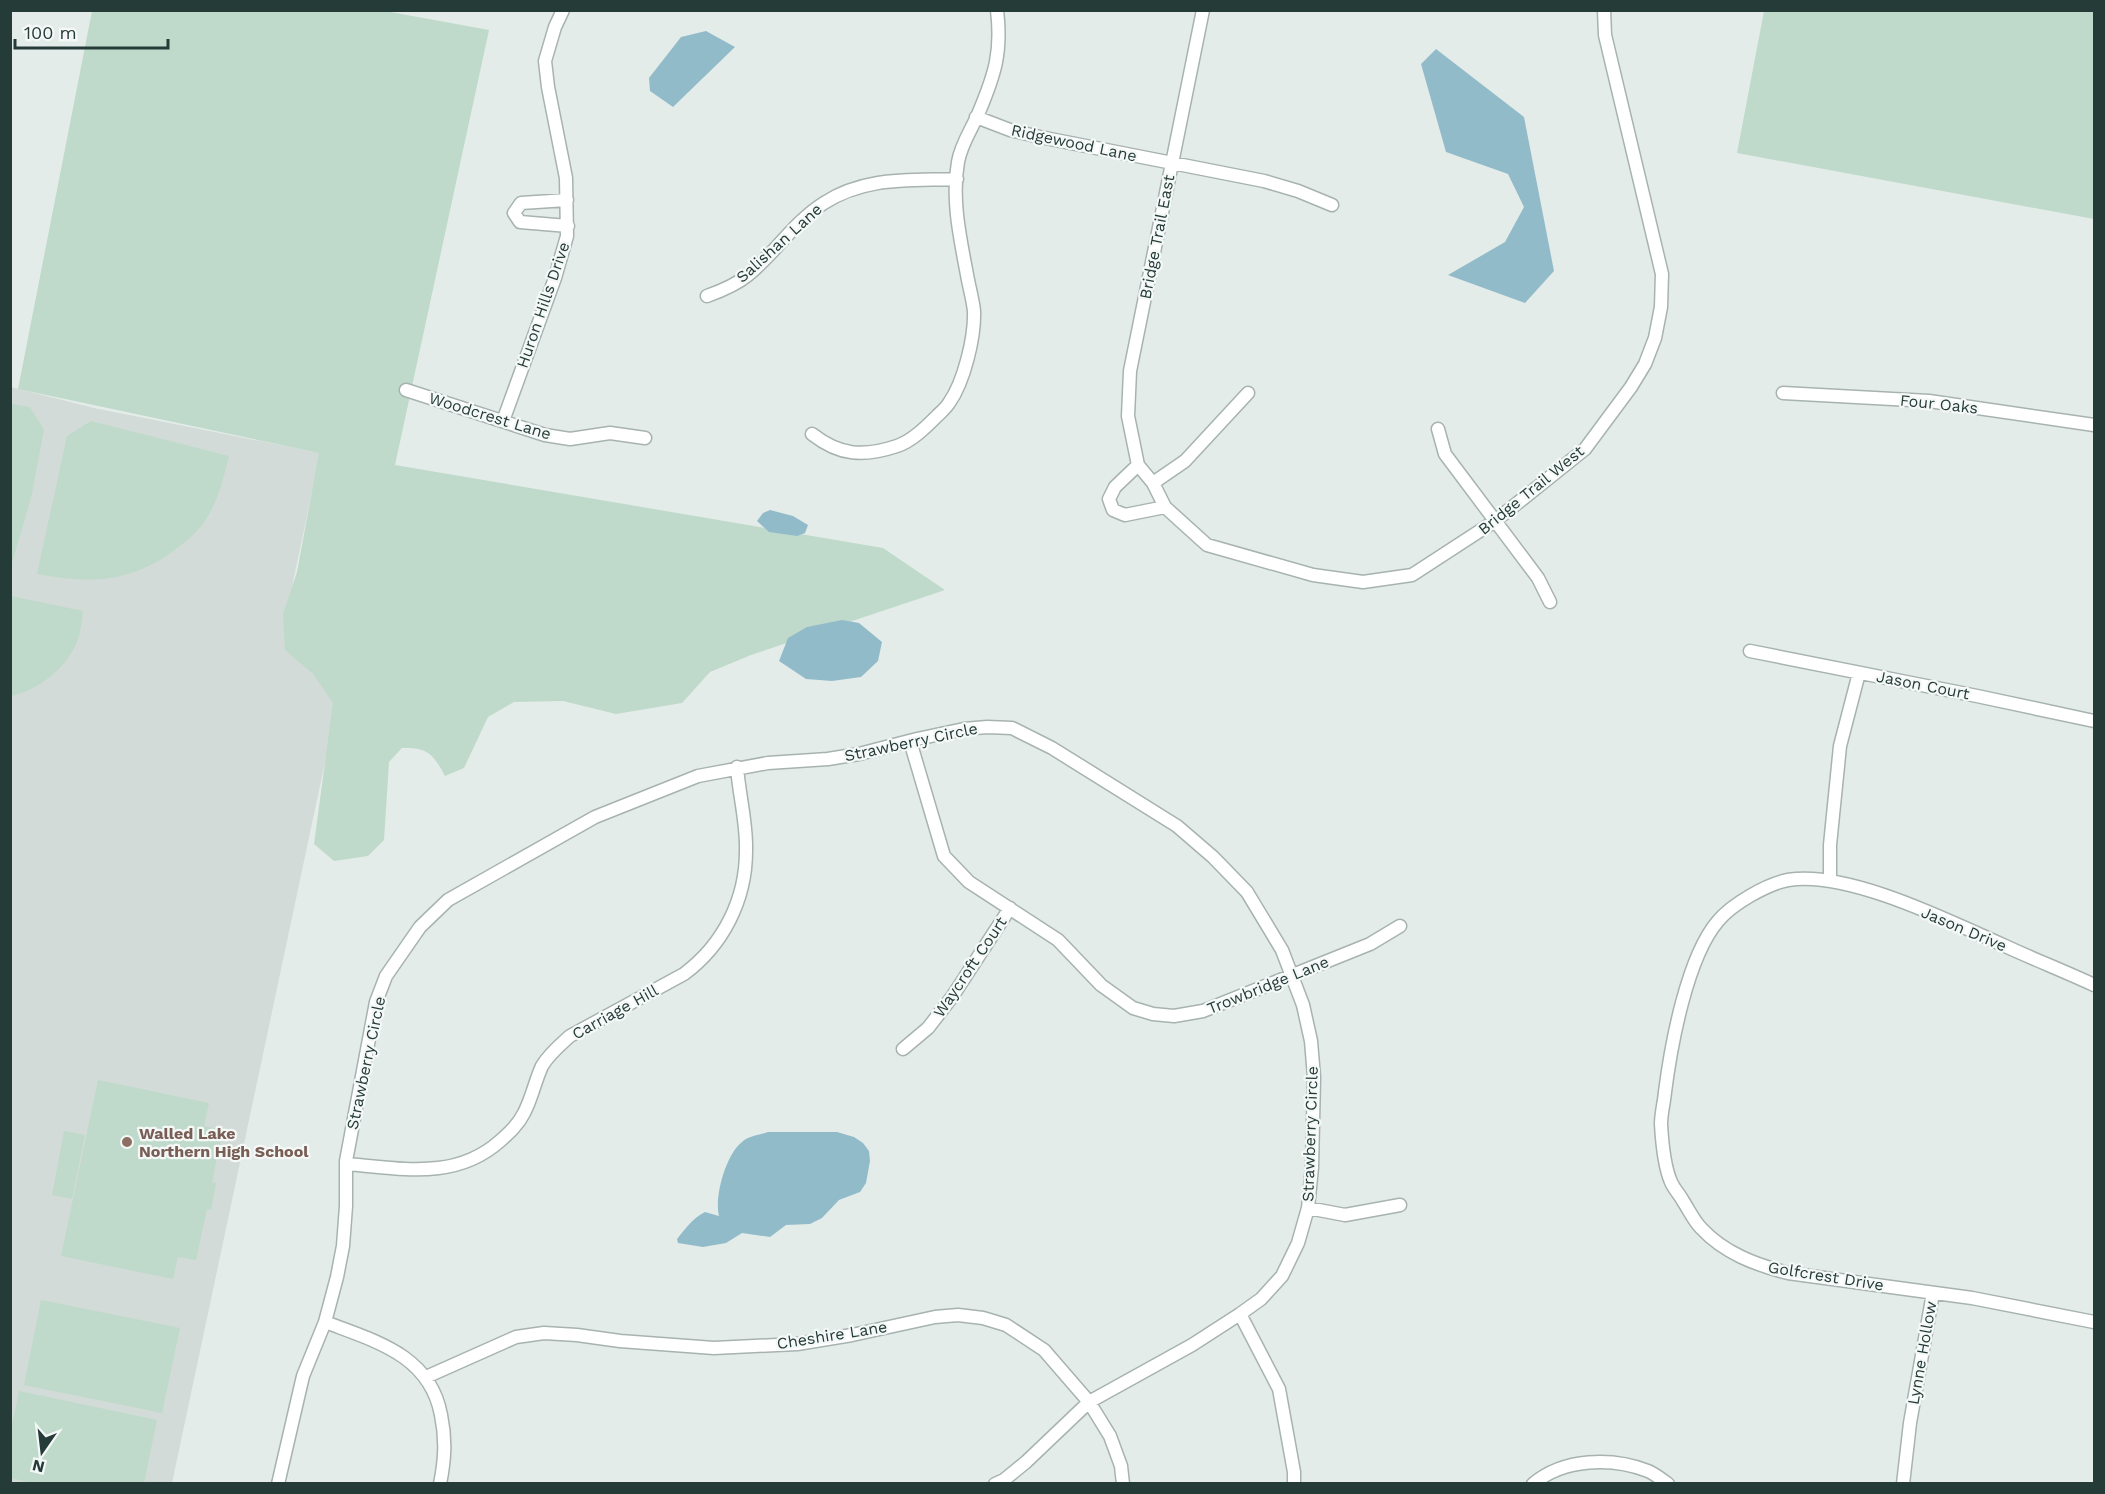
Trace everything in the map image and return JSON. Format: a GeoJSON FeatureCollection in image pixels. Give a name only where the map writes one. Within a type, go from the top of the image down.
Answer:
{"type":"FeatureCollection","features":[{"type":"Feature","properties":{"kind":"street","name":"Huron Hills Drive"},"geometry":{"type":"LineString","coordinates":[[503,421],[555,278],[568,226],[566,178],[545,61],[562,10]]}},
{"type":"Feature","properties":{"kind":"street"},"geometry":{"type":"LineString","coordinates":[[812,434],[824,444],[847,452],[872,454],[901,445],[927,426],[950,403],[963,374],[974,312],[957,216],[958,162],[966,136],[994,74],[998,55],[997,10]]}},
{"type":"Feature","properties":{"kind":"street","name":"Bridge Trail East"},"geometry":{"type":"LineString","coordinates":[[1203,10],[1130,371],[1128,416],[1138,465],[1153,483],[1165,507],[1207,545],[1312,575]]}},
{"type":"Feature","properties":{"kind":"street","name":"Bridge Trail West"},"geometry":{"type":"LineString","coordinates":[[1312,575],[1363,582],[1412,575],[1496,521],[1585,449],[1631,387],[1645,364],[1655,338],[1661,307],[1662,274],[1605,35],[1604,10]]}},
{"type":"Feature","properties":{"kind":"street","name":"Ridgewood Lane"},"geometry":{"type":"LineString","coordinates":[[976,117],[1030,134],[1264,182],[1298,191],[1332,206]]}},
{"type":"Feature","properties":{"kind":"street","name":"Salishan Lane"},"geometry":{"type":"LineString","coordinates":[[707,296],[726,289],[747,276],[824,202],[873,183],[910,179],[957,179]]}},
{"type":"Feature","properties":{"kind":"street"},"geometry":{"type":"LineString","coordinates":[[567,200],[521,203],[514,213],[520,222],[568,226]]}},
{"type":"Feature","properties":{"kind":"street","name":"Woodcrest Lane"},"geometry":{"type":"LineString","coordinates":[[406,390],[544,435],[570,439],[610,433],[645,438]]}},
{"type":"Feature","properties":{"kind":"street"},"geometry":{"type":"LineString","coordinates":[[1153,483],[1185,461],[1248,393]]}},
{"type":"Feature","properties":{"kind":"street","name":"Four Oaks"},"geometry":{"type":"LineString","coordinates":[[1783,393],[1929,401],[2094,425]]}},
{"type":"Feature","properties":{"kind":"street"},"geometry":{"type":"LineString","coordinates":[[1438,429],[1445,454],[1538,578],[1550,602]]}},
{"type":"Feature","properties":{"kind":"street"},"geometry":{"type":"LineString","coordinates":[[1138,465],[1115,488],[1109,500],[1113,510],[1125,515],[1165,507]]}},
{"type":"Feature","properties":{"kind":"street","name":"Jason Court"},"geometry":{"type":"LineString","coordinates":[[1750,651],[2094,722]]}},
{"type":"Feature","properties":{"kind":"street"},"geometry":{"type":"LineString","coordinates":[[1830,880],[1830,845],[1840,746],[1859,673]]}},
{"type":"Feature","properties":{"kind":"street","name":"Strawberry Circle"},"geometry":{"type":"LineString","coordinates":[[278,1484],[303,1376],[325,1322],[342,1255],[346,1206],[346,1164],[376,1002],[386,976],[420,927],[448,900],[595,816],[698,776],[737,767],[859,754],[964,729],[987,727],[1011,728],[1053,748],[1177,826],[1213,856],[1247,892],[1282,950],[1303,1005],[1311,1041],[1314,1077],[1312,1167],[1308,1208],[1298,1243],[1281,1276],[1261,1299],[1240,1314],[1192,1345],[1089,1402],[1026,1462],[1004,1480],[995,1484]]}},
{"type":"Feature","properties":{"kind":"street","name":"Trowbridge Lane"},"geometry":{"type":"LineString","coordinates":[[910,741],[944,856],[969,882],[1058,940],[1101,985],[1133,1008],[1153,1014],[1174,1016],[1203,1011],[1370,944],[1400,926]]}},
{"type":"Feature","properties":{"kind":"street","name":"Carriage Hill"},"geometry":{"type":"LineString","coordinates":[[346,1164],[430,1170],[460,1165],[477,1158],[513,1130],[528,1106],[543,1065],[570,1036],[684,974],[700,962],[728,925],[737,904],[745,873],[747,848],[737,767]]}},
{"type":"Feature","properties":{"kind":"street","name":"Jason Drive"},"geometry":{"type":"LineString","coordinates":[[1668,1068],[1688,983],[1699,951],[1718,920],[1741,902],[1787,880],[1830,880],[1859,887],[1936,916],[2094,985]]}},
{"type":"Feature","properties":{"kind":"street","name":"Waycroft Court"},"geometry":{"type":"LineString","coordinates":[[903,1049],[928,1028],[946,1005],[1010,908]]}},
{"type":"Feature","properties":{"kind":"street","name":"Golfcrest Drive"},"geometry":{"type":"LineString","coordinates":[[1668,1068],[1661,1122],[1664,1152],[1671,1182],[1700,1227],[1720,1244],[1741,1257],[1788,1273],[1933,1293],[2094,1322]]}},
{"type":"Feature","properties":{"kind":"street"},"geometry":{"type":"LineString","coordinates":[[1308,1208],[1345,1215],[1400,1205]]}},
{"type":"Feature","properties":{"kind":"street","name":"Lynne Hollow"},"geometry":{"type":"LineString","coordinates":[[1903,1484],[1912,1413],[1933,1293]]}},
{"type":"Feature","properties":{"kind":"street"},"geometry":{"type":"LineString","coordinates":[[1240,1314],[1279,1389],[1294,1472],[1294,1484]]}},
{"type":"Feature","properties":{"kind":"street","name":"Cheshire Lane"},"geometry":{"type":"LineString","coordinates":[[426,1377],[516,1337],[544,1333],[714,1348],[797,1344],[935,1317],[958,1315],[983,1318],[1006,1325],[1044,1350],[1089,1402],[1110,1436],[1121,1466],[1123,1484]]}},
{"type":"Feature","properties":{"kind":"street"},"geometry":{"type":"LineString","coordinates":[[325,1322],[397,1353],[414,1364],[426,1377],[439,1401],[445,1435],[446,1453],[440,1484]]}},
{"type":"Feature","properties":{"kind":"street"},"geometry":{"type":"LineString","coordinates":[[1533,1484],[1562,1467],[1594,1461],[1620,1464],[1647,1471],[1668,1484]]}},
{"type":"Feature","properties":{"kind":"shaded area","name":"Walled Lake Northern High School"},"geometry":{"type":"Polygon","coordinates":[[[11,387],[94,408],[320,453],[292,587],[359,602],[172,1483],[11,1484],[11,387]]]}},
{"type":"Feature","properties":{"kind":"green space"},"geometry":{"type":"Polygon","coordinates":[[[92,11],[385,11],[489,30],[395,465],[883,548],[945,590],[751,655],[710,672],[682,703],[616,714],[563,701],[514,702],[488,717],[464,768],[445,776],[429,753],[418,749],[402,748],[389,762],[384,840],[368,856],[334,861],[314,844],[333,703],[313,674],[285,650],[283,614],[297,572],[319,453],[18,389],[92,11]]]}},
{"type":"Feature","properties":{"kind":"green space"},"geometry":{"type":"Polygon","coordinates":[[[1764,11],[2094,11],[2094,219],[1737,153],[1764,11]]]}},
{"type":"Feature","properties":{"kind":"green space"},"geometry":{"type":"Polygon","coordinates":[[[11,404],[30,407],[44,430],[31,498],[11,566],[11,404]]]}},
{"type":"Feature","properties":{"kind":"green space"},"geometry":{"type":"Polygon","coordinates":[[[91,421],[229,456],[218,494],[205,521],[194,534],[176,549],[143,569],[110,578],[93,579],[37,574],[67,436],[91,421]]]}},
{"type":"Feature","properties":{"kind":"green space"},"geometry":{"type":"Polygon","coordinates":[[[11,596],[83,611],[78,639],[68,659],[42,683],[11,696],[11,596]]]}},
{"type":"Feature","properties":{"kind":"green space"},"geometry":{"type":"Polygon","coordinates":[[[98,1080],[209,1103],[204,1126],[223,1130],[212,1182],[216,1183],[211,1210],[207,1209],[196,1260],[178,1257],[173,1279],[61,1256],[98,1080]]]}},
{"type":"Feature","properties":{"kind":"green space"},"geometry":{"type":"Polygon","coordinates":[[[64,1131],[85,1135],[72,1199],[52,1195],[64,1131]]]}},
{"type":"Feature","properties":{"kind":"green space"},"geometry":{"type":"Polygon","coordinates":[[[41,1300],[180,1328],[162,1413],[24,1385],[41,1300]]]}},
{"type":"Feature","properties":{"kind":"green space"},"geometry":{"type":"Polygon","coordinates":[[[19,1391],[157,1420],[144,1483],[36,1484],[11,1478],[11,1431],[19,1391]]]}},
{"type":"Feature","properties":{"kind":"water"},"geometry":{"type":"Polygon","coordinates":[[[706,31],[735,47],[673,107],[650,91],[649,78],[681,37],[706,31]]]}},
{"type":"Feature","properties":{"kind":"water"},"geometry":{"type":"Polygon","coordinates":[[[1436,49],[1524,117],[1554,271],[1525,303],[1448,275],[1505,242],[1524,207],[1508,174],[1446,152],[1421,64],[1436,49]]]}},
{"type":"Feature","properties":{"kind":"water"},"geometry":{"type":"Polygon","coordinates":[[[770,510],[793,516],[808,525],[805,533],[797,536],[769,532],[757,521],[763,513],[770,510]]]}},
{"type":"Feature","properties":{"kind":"water"},"geometry":{"type":"Polygon","coordinates":[[[842,620],[859,623],[882,642],[878,661],[861,677],[832,681],[806,679],[779,661],[788,638],[807,627],[842,620]]]}},
{"type":"Feature","properties":{"kind":"water"},"geometry":{"type":"Polygon","coordinates":[[[768,1132],[837,1132],[854,1137],[869,1151],[870,1161],[866,1183],[860,1192],[839,1200],[822,1218],[810,1224],[786,1225],[770,1237],[742,1233],[726,1243],[703,1247],[678,1243],[677,1239],[680,1235],[701,1214],[705,1212],[719,1216],[720,1187],[731,1156],[745,1140],[768,1132]]]}},
{"type":"Feature","properties":{"kind":"place","name":"Walled Lake Northern High School"},"geometry":{"type":"Point","coordinates":[127,1142]}}]}
